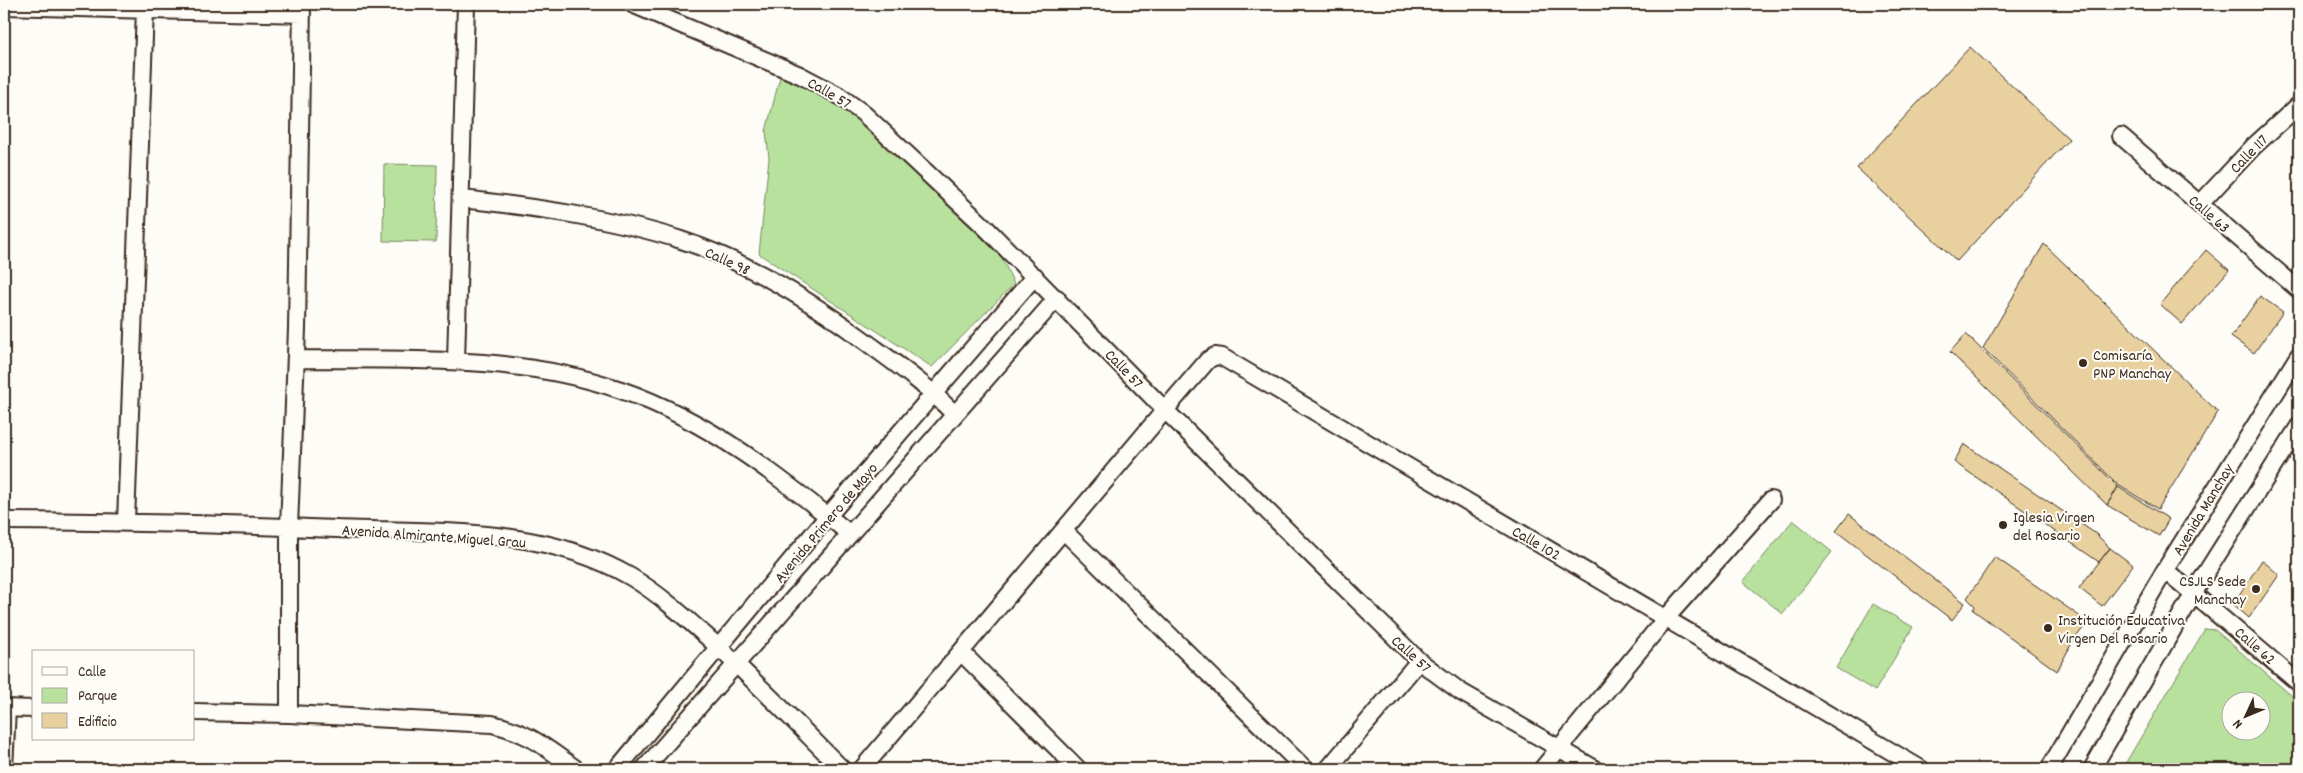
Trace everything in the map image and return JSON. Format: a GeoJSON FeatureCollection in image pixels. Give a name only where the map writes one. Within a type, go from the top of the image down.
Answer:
{"type":"FeatureCollection","features":[{"type":"Feature","properties":{"kind":"street"},"geometry":{"type":"LineString","coordinates":[[456,361],[466,4]]}},
{"type":"Feature","properties":{"kind":"street","name":"Calle 57"},"geometry":{"type":"LineString","coordinates":[[632,4],[800,75],[849,102],[907,153],[1035,276],[1165,410],[1419,661],[1461,692],[1595,769]]}},
{"type":"Feature","properties":{"kind":"street"},"geometry":{"type":"LineString","coordinates":[[4,6],[145,10],[302,9],[296,359],[289,527],[288,714]]}},
{"type":"Feature","properties":{"kind":"street"},"geometry":{"type":"LineString","coordinates":[[126,522],[145,10]]}},
{"type":"Feature","properties":{"kind":"street","name":"Calle 117"},"geometry":{"type":"LineString","coordinates":[[2200,204],[2254,146],[2299,105]]}},
{"type":"Feature","properties":{"kind":"street","name":"Calle 63"},"geometry":{"type":"LineString","coordinates":[[2121,136],[2299,290]]}},
{"type":"Feature","properties":{"kind":"street","name":"Calle 98"},"geometry":{"type":"LineString","coordinates":[[462,199],[629,226],[683,240],[710,251],[766,277],[853,332],[935,393],[954,414]]}},
{"type":"Feature","properties":{"kind":"street","name":"Avenida Primero de Mayo"},"geometry":{"type":"LineString","coordinates":[[617,769],[828,516],[1035,276]]}},
{"type":"Feature","properties":{"kind":"street","name":"Avenida Primero de Mayo"},"geometry":{"type":"LineString","coordinates":[[644,769],[1057,298]]}},
{"type":"Feature","properties":{"kind":"street","name":"Avenida Manchay"},"geometry":{"type":"LineString","coordinates":[[2049,769],[2165,570],[2299,355]]}},
{"type":"Feature","properties":{"kind":"street","name":"Calle 102"},"geometry":{"type":"LineString","coordinates":[[862,769],[1165,410],[1208,360],[1215,356],[1222,357],[1921,769]]}},
{"type":"Feature","properties":{"kind":"street"},"geometry":{"type":"LineString","coordinates":[[296,359],[456,361],[538,370],[613,388],[649,401],[704,428],[762,464],[850,534]]}},
{"type":"Feature","properties":{"kind":"street"},"geometry":{"type":"LineString","coordinates":[[2092,769],[2194,593],[2299,426]]}},
{"type":"Feature","properties":{"kind":"street"},"geometry":{"type":"LineString","coordinates":[[1542,769],[1666,618],[1771,500]]}},
{"type":"Feature","properties":{"kind":"street","name":"Avenida Almirante Miguel Grau"},"geometry":{"type":"LineString","coordinates":[[4,521],[126,522],[502,536],[562,548],[585,555],[630,576],[665,600],[736,664],[842,769]]}},
{"type":"Feature","properties":{"kind":"street"},"geometry":{"type":"LineString","coordinates":[[1064,531],[1305,769]]}},
{"type":"Feature","properties":{"kind":"street","name":"Calle 62"},"geometry":{"type":"LineString","coordinates":[[2165,570],[2299,682]]}},
{"type":"Feature","properties":{"kind":"street"},"geometry":{"type":"LineString","coordinates":[[961,652],[1078,769]]}},
{"type":"Feature","properties":{"kind":"street"},"geometry":{"type":"LineString","coordinates":[[1328,769],[1419,661]]}},
{"type":"Feature","properties":{"kind":"street"},"geometry":{"type":"LineString","coordinates":[[4,769],[5,708],[32,709]]}},
{"type":"Feature","properties":{"kind":"street"},"geometry":{"type":"LineString","coordinates":[[195,712],[288,714],[492,724],[514,729],[533,739],[576,769]]}},
{"type":"Feature","properties":{"kind":"green space"},"geometry":{"type":"Polygon","coordinates":[[[780,77],[795,78],[856,118],[1001,256],[1014,284],[932,367],[759,254],[769,158],[766,131],[780,77]]]}},
{"type":"Feature","properties":{"kind":"green space"},"geometry":{"type":"Polygon","coordinates":[[[384,164],[437,165],[436,242],[383,241],[384,164]]]}},
{"type":"Feature","properties":{"kind":"green space"},"geometry":{"type":"Polygon","coordinates":[[[1793,520],[1832,552],[1783,614],[1743,582],[1793,520]]]}},
{"type":"Feature","properties":{"kind":"green space"},"geometry":{"type":"Polygon","coordinates":[[[1873,604],[1913,627],[1875,691],[1836,668],[1873,604]]]}},
{"type":"Feature","properties":{"kind":"green space"},"geometry":{"type":"Polygon","coordinates":[[[2205,629],[2215,630],[2299,702],[2299,769],[2122,769],[2205,629]]]}},
{"type":"Feature","properties":{"kind":"building"},"geometry":{"type":"Polygon","coordinates":[[[1970,47],[2069,139],[1957,261],[1857,168],[1970,47]]]}},
{"type":"Feature","properties":{"kind":"building","name":"Comisaría PNP Manchay"},"geometry":{"type":"Polygon","coordinates":[[[2044,244],[2218,412],[2158,509],[2118,485],[1983,348],[2044,244]]]}},
{"type":"Feature","properties":{"kind":"building"},"geometry":{"type":"Polygon","coordinates":[[[2206,250],[2229,270],[2182,324],[2160,304],[2206,250]]]}},
{"type":"Feature","properties":{"kind":"building"},"geometry":{"type":"Polygon","coordinates":[[[2260,296],[2283,312],[2254,353],[2231,337],[2260,296]]]}},
{"type":"Feature","properties":{"kind":"building"},"geometry":{"type":"Polygon","coordinates":[[[1966,334],[2118,487],[2107,505],[1950,352],[1966,334]]]}},
{"type":"Feature","properties":{"kind":"building"},"geometry":{"type":"Polygon","coordinates":[[[1964,444],[2096,534],[2110,548],[2099,562],[1954,462],[1964,444]]]}},
{"type":"Feature","properties":{"kind":"building"},"geometry":{"type":"Polygon","coordinates":[[[2118,487],[2169,519],[2159,536],[2107,505],[2118,487]]]}},
{"type":"Feature","properties":{"kind":"building"},"geometry":{"type":"Polygon","coordinates":[[[1849,514],[1965,603],[1952,620],[1836,531],[1849,514]]]}},
{"type":"Feature","properties":{"kind":"building"},"geometry":{"type":"Polygon","coordinates":[[[2110,548],[2133,565],[2102,606],[2079,588],[2110,548]]]}},
{"type":"Feature","properties":{"kind":"building"},"geometry":{"type":"Polygon","coordinates":[[[1995,557],[2088,622],[2073,641],[2057,671],[1973,610],[1975,606],[1967,598],[1995,557]]]}},
{"type":"Feature","properties":{"kind":"building","name":"CSJLS Sede Manchay"},"geometry":{"type":"Polygon","coordinates":[[[2262,560],[2279,575],[2249,618],[2233,604],[2262,560]]]}},
{"type":"Feature","properties":{"kind":"place","name":"Comisaría PNP Manchay"},"geometry":{"type":"Point","coordinates":[2083,363]}},
{"type":"Feature","properties":{"kind":"place","name":"Iglesia Virgen del Rosario"},"geometry":{"type":"Point","coordinates":[2003,525]}},
{"type":"Feature","properties":{"kind":"place","name":"CSJLS Sede Manchay"},"geometry":{"type":"Point","coordinates":[2256,589]}},
{"type":"Feature","properties":{"kind":"place","name":"Institución Educativa Virgen Del Rosario"},"geometry":{"type":"Point","coordinates":[2048,628]}}]}
